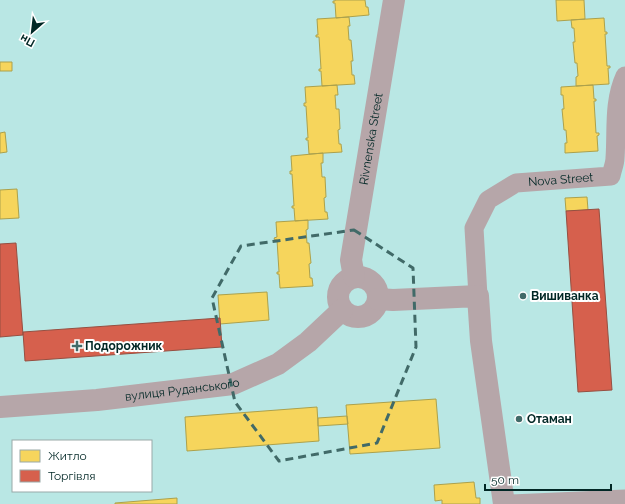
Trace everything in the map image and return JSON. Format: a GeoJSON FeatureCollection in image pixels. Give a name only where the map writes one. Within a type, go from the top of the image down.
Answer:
{"type":"FeatureCollection","features":[{"type":"Feature","properties":{"kind":"street","name":"Rivnenska Street"},"geometry":{"type":"LineString","coordinates":[[354,277],[350,260],[394,0]]}},
{"type":"Feature","properties":{"kind":"street","name":"Nova Street"},"geometry":{"type":"LineString","coordinates":[[504,504],[481,341],[474,228],[488,200],[516,183],[611,176],[615,160],[617,100],[625,76]]}},
{"type":"Feature","properties":{"kind":"street"},"geometry":{"type":"LineString","coordinates":[[354,277],[361,277],[373,284],[378,295],[378,299],[376,308],[371,313],[360,318],[347,315],[338,304],[337,297],[338,290],[342,284],[354,277]]}},
{"type":"Feature","properties":{"kind":"street"},"geometry":{"type":"LineString","coordinates":[[378,299],[393,300],[478,296]]}},
{"type":"Feature","properties":{"kind":"street","name":"вулиця Руданського"},"geometry":{"type":"LineString","coordinates":[[0,407],[97,400],[233,384],[278,364],[308,342],[342,310]]}},
{"type":"Feature","properties":{"kind":"street"},"geometry":{"type":"LineString","coordinates":[[511,504],[594,502],[625,499]]}},
{"type":"Feature","properties":{"kind":"highlighted area"},"geometry":{"type":"Polygon","coordinates":[[[354,230],[413,268],[416,347],[377,443],[279,461],[235,402],[212,298],[241,246],[354,230]]]}},
{"type":"Feature","properties":{"kind":"building: Житло"},"geometry":{"type":"Polygon","coordinates":[[[335,0],[365,0],[369,15],[336,18],[335,3],[333,3],[335,0]]]}},
{"type":"Feature","properties":{"kind":"building: Житло"},"geometry":{"type":"Polygon","coordinates":[[[556,0],[584,0],[585,19],[557,21],[556,0]]]}},
{"type":"Feature","properties":{"kind":"building: Житло"},"geometry":{"type":"Polygon","coordinates":[[[349,17],[349,40],[351,40],[353,61],[351,61],[352,75],[354,75],[355,84],[322,86],[321,71],[319,71],[319,69],[321,69],[319,37],[316,37],[316,35],[318,35],[317,19],[349,17]]]}},
{"type":"Feature","properties":{"kind":"building: Житло"},"geometry":{"type":"Polygon","coordinates":[[[604,18],[605,32],[607,32],[607,34],[605,34],[607,66],[610,66],[610,68],[608,68],[609,84],[576,86],[576,77],[578,76],[573,42],[575,42],[574,28],[572,28],[571,20],[604,18]]]}},
{"type":"Feature","properties":{"kind":"building: Житло"},"geometry":{"type":"Polygon","coordinates":[[[0,62],[12,62],[12,71],[0,71],[0,62]]]}},
{"type":"Feature","properties":{"kind":"building: Житло"},"geometry":{"type":"Polygon","coordinates":[[[337,85],[338,95],[335,95],[336,109],[339,109],[340,129],[338,130],[339,144],[341,144],[342,152],[309,154],[308,140],[306,140],[306,138],[308,138],[306,106],[304,106],[304,103],[306,103],[305,87],[337,85]]]}},
{"type":"Feature","properties":{"kind":"building: Житло"},"geometry":{"type":"Polygon","coordinates":[[[593,85],[594,99],[596,99],[596,101],[594,101],[596,133],[599,133],[597,136],[598,151],[565,153],[565,143],[567,143],[566,130],[564,130],[562,109],[564,109],[561,87],[593,85]]]}},
{"type":"Feature","properties":{"kind":"building: Житло"},"geometry":{"type":"Polygon","coordinates":[[[5,132],[7,152],[0,153],[0,133],[5,132]]]}},
{"type":"Feature","properties":{"kind":"building: Житло"},"geometry":{"type":"Polygon","coordinates":[[[323,153],[323,163],[321,163],[322,177],[325,177],[325,212],[327,212],[328,219],[295,221],[294,208],[292,208],[292,206],[294,206],[292,174],[290,174],[290,171],[292,171],[291,156],[323,153]]]}},
{"type":"Feature","properties":{"kind":"building: Житло"},"geometry":{"type":"Polygon","coordinates":[[[17,189],[19,218],[0,219],[0,190],[17,189]]]}},
{"type":"Feature","properties":{"kind":"building: Житло"},"geometry":{"type":"Polygon","coordinates":[[[587,197],[588,210],[566,211],[565,198],[587,197]]]}},
{"type":"Feature","properties":{"kind":"building: Житло"},"geometry":{"type":"Polygon","coordinates":[[[308,220],[308,229],[306,230],[311,263],[309,264],[310,278],[312,278],[313,286],[280,288],[279,274],[277,274],[277,272],[279,272],[277,240],[274,238],[277,237],[276,222],[308,220]]]}},
{"type":"Feature","properties":{"kind":"building: Житло"},"geometry":{"type":"Polygon","coordinates":[[[267,292],[269,320],[220,324],[218,295],[267,292]]]}},
{"type":"Feature","properties":{"kind":"building: Житло"},"geometry":{"type":"Polygon","coordinates":[[[436,399],[440,448],[350,454],[346,405],[436,399]]]}},
{"type":"Feature","properties":{"kind":"building: Житло"},"geometry":{"type":"Polygon","coordinates":[[[317,407],[319,441],[187,451],[185,417],[317,407]]]}},
{"type":"Feature","properties":{"kind":"building: Житло"},"geometry":{"type":"Polygon","coordinates":[[[347,416],[348,424],[318,426],[318,418],[347,416]]]}},
{"type":"Feature","properties":{"kind":"building: Житло"},"geometry":{"type":"Polygon","coordinates":[[[474,482],[476,498],[480,498],[480,504],[442,504],[442,500],[435,501],[434,485],[474,482]]]}},
{"type":"Feature","properties":{"kind":"building: Житло"},"geometry":{"type":"Polygon","coordinates":[[[177,498],[177,504],[115,504],[115,503],[177,498]]]}},
{"type":"Feature","properties":{"kind":"building: Торгівля"},"geometry":{"type":"Polygon","coordinates":[[[599,209],[612,390],[578,392],[566,211],[599,209]]]}},
{"type":"Feature","properties":{"kind":"building: Торгівля"},"geometry":{"type":"Polygon","coordinates":[[[16,243],[23,335],[0,337],[0,244],[16,243]]]}},
{"type":"Feature","properties":{"kind":"building: Торгівля"},"geometry":{"type":"Polygon","coordinates":[[[220,318],[222,347],[25,361],[23,332],[220,318]]]}},
{"type":"Feature","properties":{"kind":"place","name":"Вишиванка"},"geometry":{"type":"Point","coordinates":[523,296]}},
{"type":"Feature","properties":{"kind":"place","name":"Подорожник"},"geometry":{"type":"Point","coordinates":[77,346]}},
{"type":"Feature","properties":{"kind":"place","name":"Отаман"},"geometry":{"type":"Point","coordinates":[519,419]}}]}
